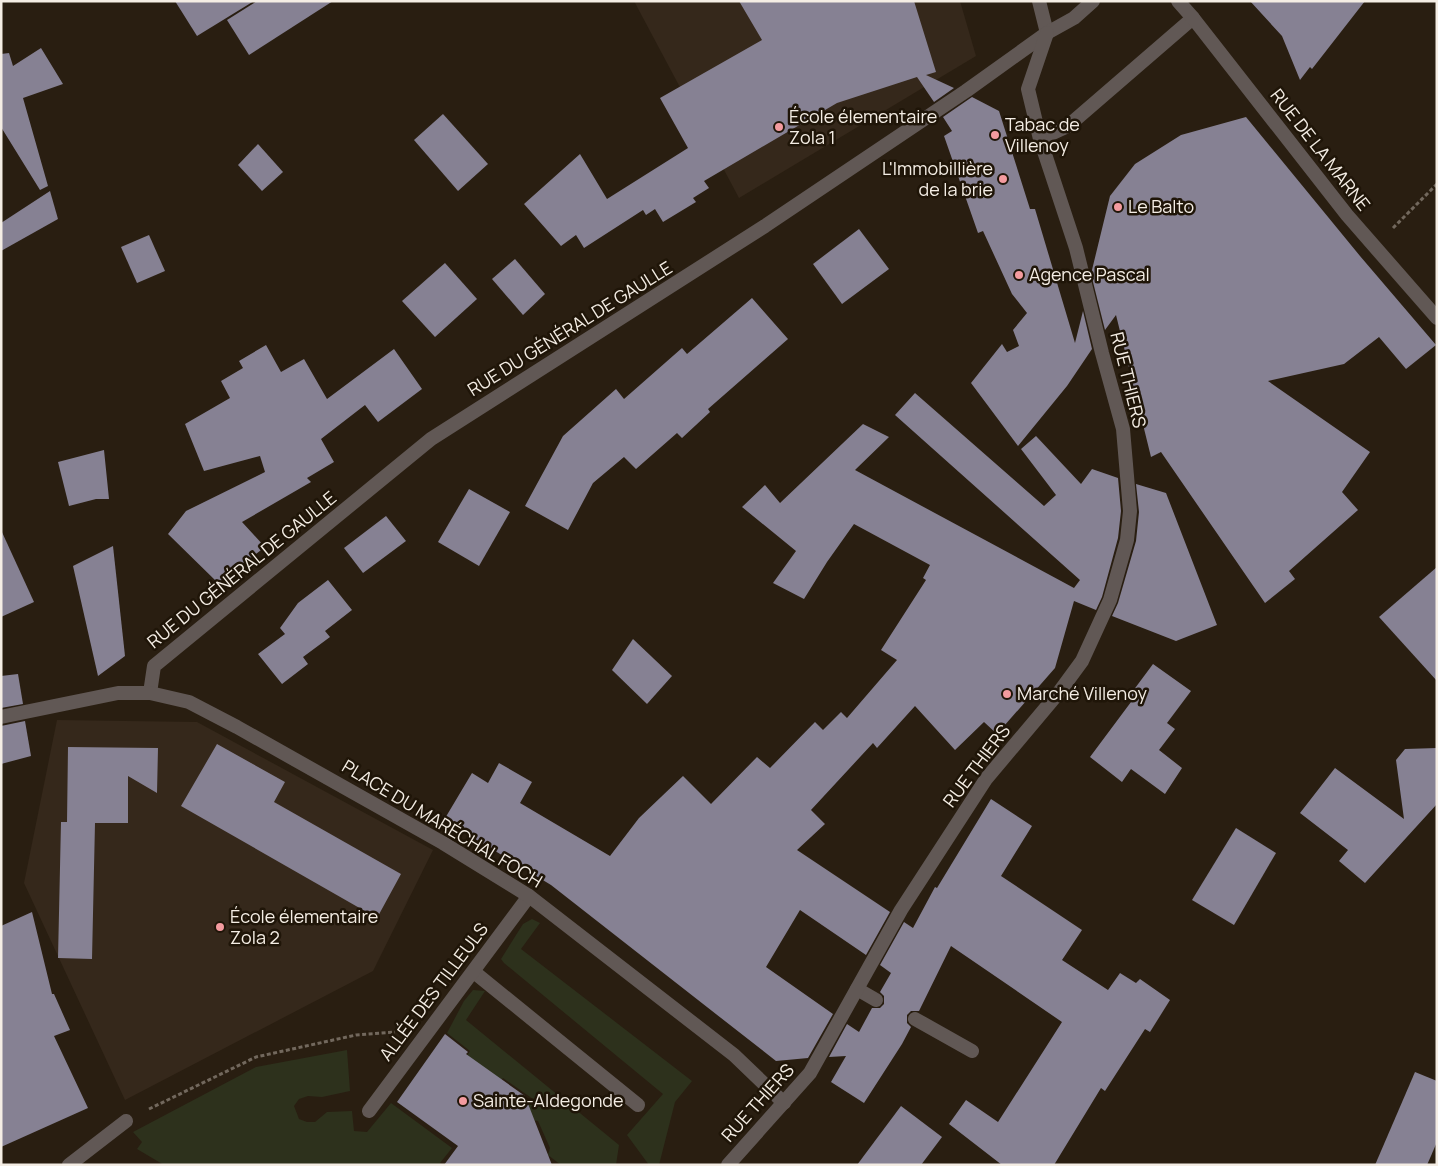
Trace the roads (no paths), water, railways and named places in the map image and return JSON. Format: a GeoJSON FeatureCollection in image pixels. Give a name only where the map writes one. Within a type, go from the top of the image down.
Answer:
{"type":"FeatureCollection","features":[{"type":"Feature","properties":{"kind":"street"},"geometry":{"type":"LineString","coordinates":[[1039,1],[1047,33]]}},
{"type":"Feature","properties":{"kind":"street","name":"RUE DU GÉNÉRAL DE GAULLE"},"geometry":{"type":"LineString","coordinates":[[150,693],[154,666],[431,439],[765,226],[966,91],[1047,33],[1074,18],[1093,1]]}},
{"type":"Feature","properties":{"kind":"street","name":"RUE DE LA MARNE"},"geometry":{"type":"LineString","coordinates":[[1178,1],[1347,215],[1437,318]]}},
{"type":"Feature","properties":{"kind":"street"},"geometry":{"type":"LineString","coordinates":[[1040,139],[1068,126],[1193,18]]}},
{"type":"Feature","properties":{"kind":"street","name":"RUE THIERS"},"geometry":{"type":"LineString","coordinates":[[728,1165],[810,1073],[901,910],[986,779],[1060,691],[1082,661],[1099,628],[1110,600],[1127,540],[1130,510],[1123,429],[1076,248],[1040,139],[1028,89],[1047,33]]}},
{"type":"Feature","properties":{"kind":"street","name":"PLACE DU MARÉCHAL FOCH"},"geometry":{"type":"LineString","coordinates":[[1,717],[118,693],[150,693],[189,702],[443,843],[529,896],[734,1055],[784,1103]]}},
{"type":"Feature","properties":{"kind":"street","name":"ALLÉE DES TILLEULS"},"geometry":{"type":"LineString","coordinates":[[369,1111],[529,896]]}},
{"type":"Feature","properties":{"kind":"street"},"geometry":{"type":"LineString","coordinates":[[474,972],[638,1105]]}},
{"type":"Feature","properties":{"kind":"street"},"geometry":{"type":"LineString","coordinates":[[857,989],[876,1000]]}},
{"type":"Feature","properties":{"kind":"street"},"geometry":{"type":"LineString","coordinates":[[915,1019],[972,1051]]}},
{"type":"Feature","properties":{"kind":"street"},"geometry":{"type":"LineString","coordinates":[[69,1165],[126,1121]]}},
{"type":"Feature","properties":{"kind":"place","name":"École élementaire Zola 1"},"geometry":{"type":"Point","coordinates":[779,127]}},
{"type":"Feature","properties":{"kind":"place","name":"Tabac de Villenoy"},"geometry":{"type":"Point","coordinates":[995,135]}},
{"type":"Feature","properties":{"kind":"place","name":"L'Immobillière de la brie"},"geometry":{"type":"Point","coordinates":[1003,179]}},
{"type":"Feature","properties":{"kind":"place","name":"Le Balto"},"geometry":{"type":"Point","coordinates":[1118,207]}},
{"type":"Feature","properties":{"kind":"place","name":"Agence Pascal"},"geometry":{"type":"Point","coordinates":[1019,275]}},
{"type":"Feature","properties":{"kind":"place","name":"Marché Villenoy"},"geometry":{"type":"Point","coordinates":[1007,694]}},
{"type":"Feature","properties":{"kind":"place","name":"École élementaire Zola 2"},"geometry":{"type":"Point","coordinates":[220,927]}},
{"type":"Feature","properties":{"kind":"place","name":"Sainte-Aldegonde"},"geometry":{"type":"Point","coordinates":[463,1101]}}]}
